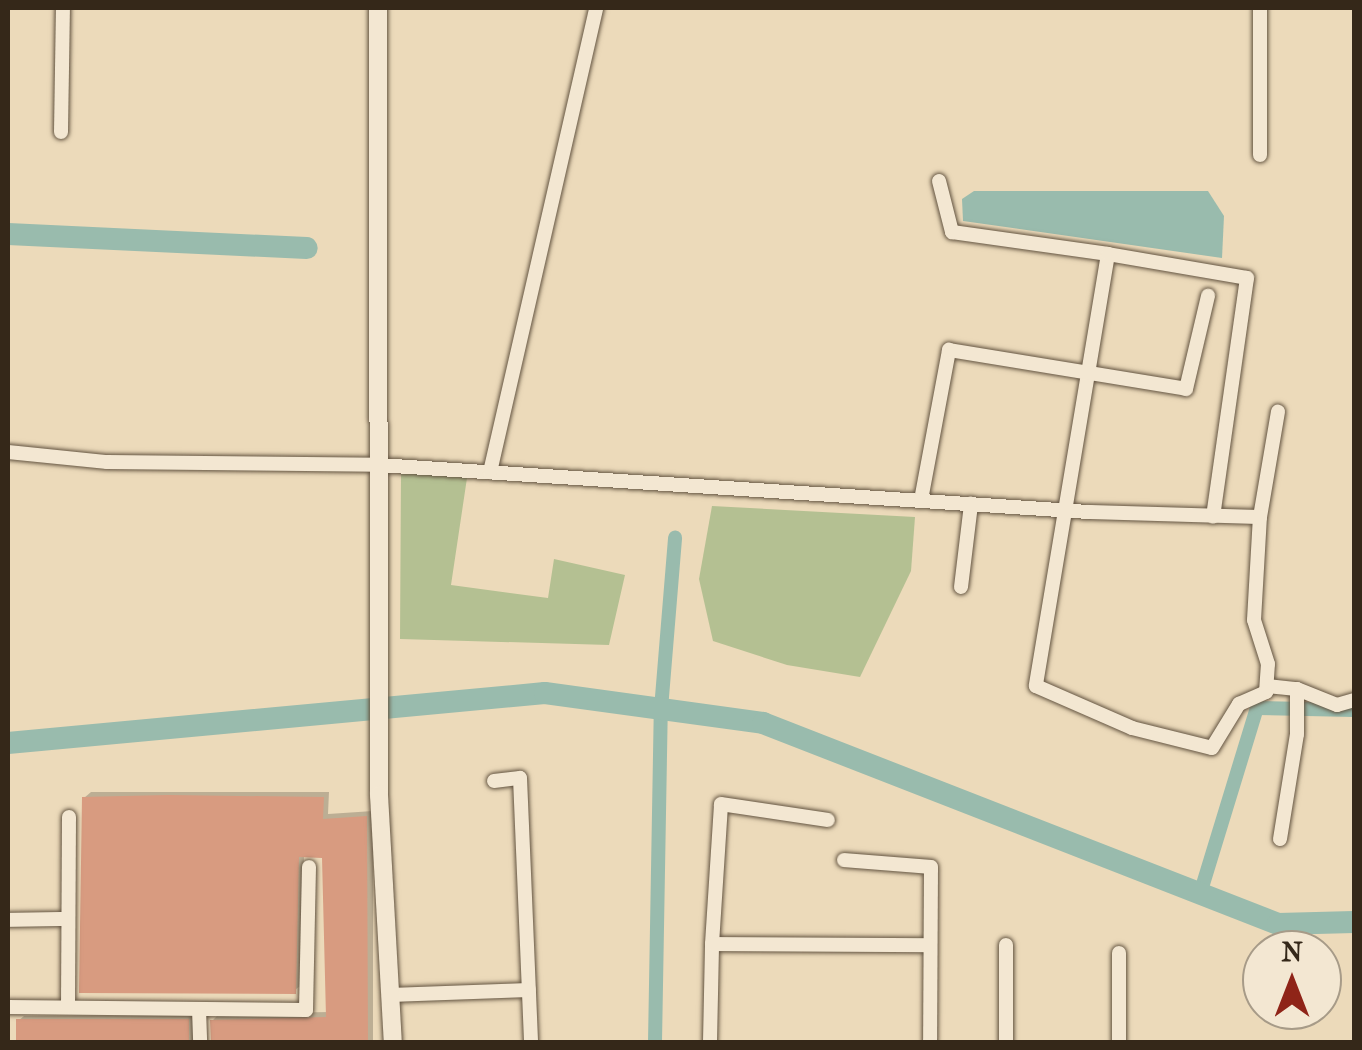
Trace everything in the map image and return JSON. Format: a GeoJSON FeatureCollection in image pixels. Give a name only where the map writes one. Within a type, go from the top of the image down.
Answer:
{"type":"FeatureCollection","features":[{"type":"Feature","properties":{"kind":"street"},"geometry":{"type":"LineString","coordinates":[[61,132],[63,8]]}},
{"type":"Feature","properties":{"kind":"street"},"geometry":{"type":"LineString","coordinates":[[378,8],[379,755],[392,1042]]}},
{"type":"Feature","properties":{"kind":"street"},"geometry":{"type":"LineString","coordinates":[[490,472],[596,8]]}},
{"type":"Feature","properties":{"kind":"street"},"geometry":{"type":"LineString","coordinates":[[1260,8],[1260,155]]}},
{"type":"Feature","properties":{"kind":"street"},"geometry":{"type":"LineString","coordinates":[[939,181],[952,232],[1247,278],[1212,517]]}},
{"type":"Feature","properties":{"kind":"street"},"geometry":{"type":"LineString","coordinates":[[1108,254],[1036,686],[1132,728],[1212,748],[1239,704],[1266,692],[1268,664],[1254,620],[1260,517],[1278,412]]}},
{"type":"Feature","properties":{"kind":"street"},"geometry":{"type":"LineString","coordinates":[[921,500],[949,350],[1186,389],[1208,296]]}},
{"type":"Feature","properties":{"kind":"street"},"geometry":{"type":"LineString","coordinates":[[8,452],[106,462],[379,465],[1068,510],[1260,517]]}},
{"type":"Feature","properties":{"kind":"street"},"geometry":{"type":"LineString","coordinates":[[961,587],[970,504]]}},
{"type":"Feature","properties":{"kind":"street"},"geometry":{"type":"LineString","coordinates":[[1267,686],[1298,689],[1337,704],[1354,700]]}},
{"type":"Feature","properties":{"kind":"street"},"geometry":{"type":"LineString","coordinates":[[1280,839],[1297,734],[1298,689]]}},
{"type":"Feature","properties":{"kind":"street"},"geometry":{"type":"LineString","coordinates":[[494,781],[520,778],[531,1042]]}},
{"type":"Feature","properties":{"kind":"street"},"geometry":{"type":"LineString","coordinates":[[710,1042],[721,804],[828,820]]}},
{"type":"Feature","properties":{"kind":"street"},"geometry":{"type":"LineString","coordinates":[[68,817],[68,1007]]}},
{"type":"Feature","properties":{"kind":"street"},"geometry":{"type":"LineString","coordinates":[[844,860],[930,867],[930,1042]]}},
{"type":"Feature","properties":{"kind":"street"},"geometry":{"type":"LineString","coordinates":[[8,1007],[306,1010],[309,867]]}},
{"type":"Feature","properties":{"kind":"street"},"geometry":{"type":"LineString","coordinates":[[8,920],[68,919]]}},
{"type":"Feature","properties":{"kind":"street"},"geometry":{"type":"LineString","coordinates":[[712,944],[930,945]]}},
{"type":"Feature","properties":{"kind":"street"},"geometry":{"type":"LineString","coordinates":[[1006,945],[1006,1042]]}},
{"type":"Feature","properties":{"kind":"street"},"geometry":{"type":"LineString","coordinates":[[1119,953],[1119,1042]]}},
{"type":"Feature","properties":{"kind":"street"},"geometry":{"type":"LineString","coordinates":[[390,995],[529,990]]}},
{"type":"Feature","properties":{"kind":"street"},"geometry":{"type":"LineString","coordinates":[[199,1009],[200,1042]]}},
{"type":"Feature","properties":{"kind":"green space"},"geometry":{"type":"Polygon","coordinates":[[[401,472],[467,478],[451,585],[548,598],[554,559],[625,575],[609,645],[400,639],[401,472]]]}},
{"type":"Feature","properties":{"kind":"green space"},"geometry":{"type":"Polygon","coordinates":[[[712,506],[915,517],[911,571],[860,677],[787,665],[713,641],[699,579],[712,506]]]}},
{"type":"Feature","properties":{"kind":"shaded area"},"geometry":{"type":"Polygon","coordinates":[[[974,191],[1208,191],[1224,216],[1222,258],[963,221],[962,199],[974,191]]]}},
{"type":"Feature","properties":{"kind":"building"},"geometry":{"type":"Polygon","coordinates":[[[82,797],[324,797],[323,819],[367,816],[368,1042],[211,1042],[210,1020],[326,1017],[322,858],[299,857],[296,994],[79,993],[82,797]]]}},
{"type":"Feature","properties":{"kind":"building"},"geometry":{"type":"Polygon","coordinates":[[[16,1019],[189,1019],[189,1042],[16,1042],[16,1019]]]}},
{"type":"Feature","properties":{"kind":"waterway"},"geometry":{"type":"LineString","coordinates":[[8,234],[307,248]]}},
{"type":"Feature","properties":{"kind":"waterway"},"geometry":{"type":"LineString","coordinates":[[655,1042],[661,709],[675,538]]}},
{"type":"Feature","properties":{"kind":"waterway"},"geometry":{"type":"LineString","coordinates":[[8,743],[545,693],[763,723],[1278,924],[1354,922]]}},
{"type":"Feature","properties":{"kind":"waterway"},"geometry":{"type":"LineString","coordinates":[[1200,894],[1257,708],[1354,710]]}}]}
